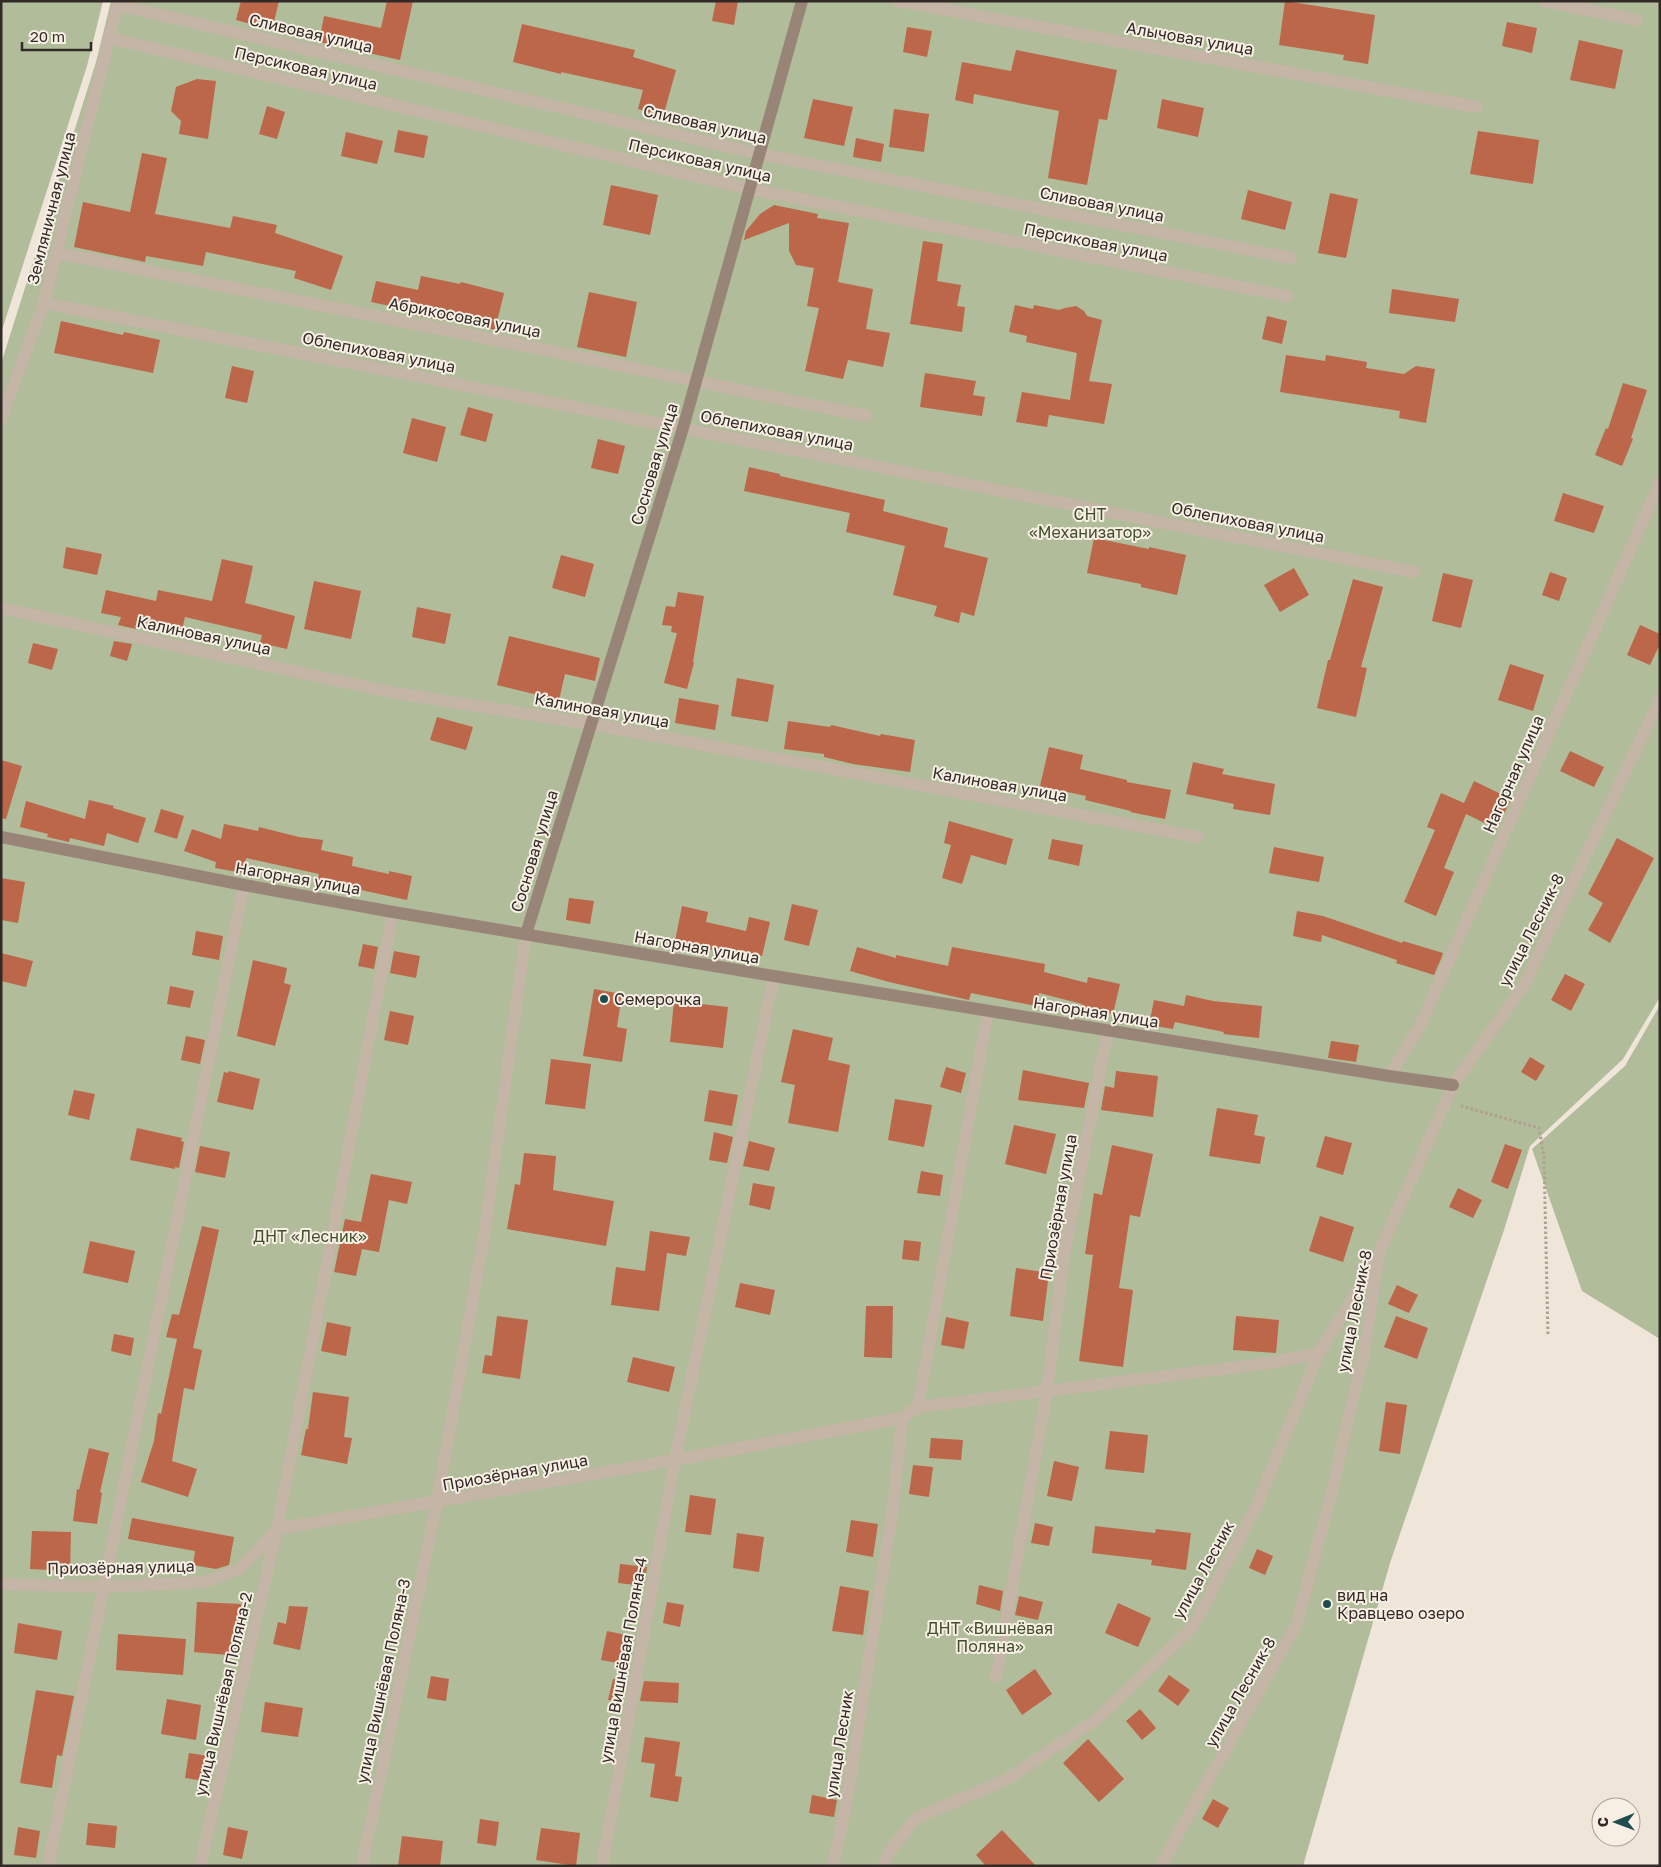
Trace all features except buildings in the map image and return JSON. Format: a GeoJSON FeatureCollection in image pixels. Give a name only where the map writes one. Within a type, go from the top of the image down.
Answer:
{"type":"FeatureCollection","features":[{"type":"Feature","properties":{"kind":"street","name":"Сосновая улица"},"geometry":{"type":"LineString","coordinates":[[526,934],[683,428],[802,1]]}},
{"type":"Feature","properties":{"kind":"street","name":"Алычовая улица"},"geometry":{"type":"LineString","coordinates":[[898,1],[1476,108]]}},
{"type":"Feature","properties":{"kind":"street"},"geometry":{"type":"LineString","coordinates":[[1544,1],[1636,20]]}},
{"type":"Feature","properties":{"kind":"street","name":"Сливовая улица"},"geometry":{"type":"LineString","coordinates":[[117,3],[760,154],[1291,258]]}},
{"type":"Feature","properties":{"kind":"street","name":"Земляничная улица"},"geometry":{"type":"LineString","coordinates":[[1,419],[44,303],[117,3]]}},
{"type":"Feature","properties":{"kind":"street","name":"Персиковая улица"},"geometry":{"type":"LineString","coordinates":[[109,38],[750,189],[1287,296]]}},
{"type":"Feature","properties":{"kind":"street","name":"Абрикосовая улица"},"geometry":{"type":"LineString","coordinates":[[57,253],[866,416]]}},
{"type":"Feature","properties":{"kind":"street","name":"Облепиховая улица"},"geometry":{"type":"LineString","coordinates":[[44,303],[1414,572]]}},
{"type":"Feature","properties":{"kind":"street","name":"Нагорная улица"},"geometry":{"type":"LineString","coordinates":[[1389,1076],[1420,1026],[1660,482]]}},
{"type":"Feature","properties":{"kind":"street","name":"Калиновая улица"},"geometry":{"type":"LineString","coordinates":[[1,608],[395,692],[590,724],[1198,837]]}},
{"type":"Feature","properties":{"kind":"street","name":"улица Лесник-8"},"geometry":{"type":"LineString","coordinates":[[1162,1866],[1179,1832],[1297,1624],[1331,1494],[1364,1352],[1380,1253],[1453,1085],[1524,986],[1660,699]]}},
{"type":"Feature","properties":{"kind":"street","name":"Нагорная улица"},"geometry":{"type":"LineString","coordinates":[[1,837],[244,886],[393,912],[988,1011],[1453,1085]]}},
{"type":"Feature","properties":{"kind":"street"},"geometry":{"type":"LineString","coordinates":[[48,1866],[244,886]]}},
{"type":"Feature","properties":{"kind":"street","name":"улица Вишнёвая Поляна-2"},"geometry":{"type":"LineString","coordinates":[[200,1866],[277,1529],[393,912]]}},
{"type":"Feature","properties":{"kind":"street","name":"улица Вишнёвая Поляна-3"},"geometry":{"type":"LineString","coordinates":[[362,1866],[437,1502],[485,1230],[526,934]]}},
{"type":"Feature","properties":{"kind":"street","name":"улица Вишнёвая Поляна-4"},"geometry":{"type":"LineString","coordinates":[[602,1866],[675,1460],[774,976]]}},
{"type":"Feature","properties":{"kind":"street"},"geometry":{"type":"LineString","coordinates":[[918,1407],[988,1011]]}},
{"type":"Feature","properties":{"kind":"street","name":"Приозёрная улица"},"geometry":{"type":"LineString","coordinates":[[996,1676],[1047,1390],[1064,1255],[1108,1030]]}},
{"type":"Feature","properties":{"kind":"street","name":"улица Лесник"},"geometry":{"type":"LineString","coordinates":[[884,1866],[890,1851],[916,1818],[1006,1780],[1097,1719],[1193,1627],[1256,1505],[1319,1353],[1380,1253]]}},
{"type":"Feature","properties":{"kind":"street","name":"Приозёрная улица"},"geometry":{"type":"LineString","coordinates":[[1,1584],[105,1587],[205,1582],[240,1569],[277,1529],[675,1460],[902,1418],[918,1407],[1268,1363],[1319,1353]]}},
{"type":"Feature","properties":{"kind":"street","name":"улица Лесник"},"geometry":{"type":"LineString","coordinates":[[832,1866],[846,1811],[893,1508],[902,1418]]}},
{"type":"Feature","properties":{"kind":"path"},"geometry":{"type":"LineString","coordinates":[[1446,1102],[1539,1128],[1544,1156],[1548,1336]]}},
{"type":"Feature","properties":{"kind":"green space"},"geometry":{"type":"Polygon","coordinates":[[[1,1],[103,1],[87,66],[1,333],[1,1]]]}},
{"type":"Feature","properties":{"kind":"green space"},"geometry":{"type":"Polygon","coordinates":[[[111,1],[1660,1],[1660,997],[1623,1059],[1530,1146],[1504,1230],[1390,1563],[1303,1866],[1,1866],[1,364],[96,62],[111,1]]]}},
{"type":"Feature","properties":{"kind":"green space"},"geometry":{"type":"Polygon","coordinates":[[[1660,1005],[1660,1339],[1582,1291],[1532,1149],[1625,1066],[1660,1005]]]}},
{"type":"Feature","properties":{"kind":"place","name":"Семерочка"},"geometry":{"type":"Point","coordinates":[604,999]}},
{"type":"Feature","properties":{"kind":"place","name":"вид на Кравцево озеро"},"geometry":{"type":"Point","coordinates":[1327,1604]}},
{"type":"Feature","properties":{"kind":"park label","name":"СНТ «Механизатор»"},"geometry":{"type":"Point","coordinates":[1090,523]}},
{"type":"Feature","properties":{"kind":"park label","name":"ДНТ «Лесник»"},"geometry":{"type":"Point","coordinates":[310,1236]}},
{"type":"Feature","properties":{"kind":"park label","name":"ДНТ «Вишнёвая Поляна»"},"geometry":{"type":"Point","coordinates":[990,1637]}}]}
